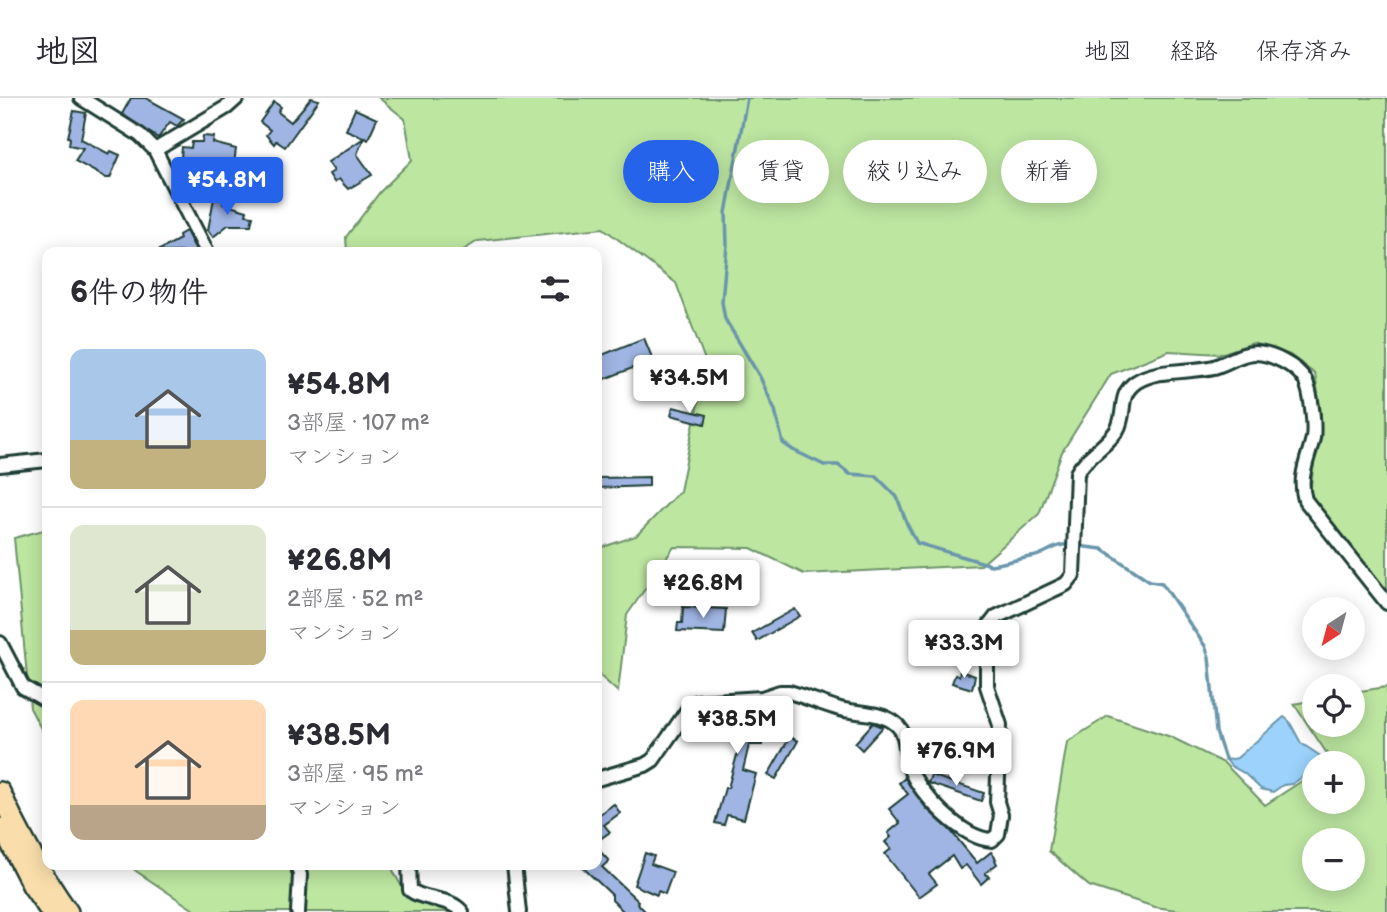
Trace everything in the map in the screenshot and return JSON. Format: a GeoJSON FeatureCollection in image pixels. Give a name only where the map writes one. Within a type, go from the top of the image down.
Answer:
{"type":"FeatureCollection","features":[{"type":"Feature","properties":{"kind":"main road"},"geometry":{"type":"LineString","coordinates":[[0,792],[27,846],[68,912]]}},
{"type":"Feature","properties":{"kind":"main road"},"geometry":{"type":"LineString","coordinates":[[0,822],[32,885],[51,912]]}},
{"type":"Feature","properties":{"kind":"street"},"geometry":{"type":"LineString","coordinates":[[81,98],[140,135],[155,150],[205,247]]}},
{"type":"Feature","properties":{"kind":"street"},"geometry":{"type":"LineString","coordinates":[[155,150],[227,107],[237,98]]}},
{"type":"Feature","properties":{"kind":"street"},"geometry":{"type":"LineString","coordinates":[[602,778],[645,765],[653,760],[689,708],[697,702],[762,698],[789,692],[841,710],[867,713],[891,721],[904,735],[909,768],[925,792],[969,834],[992,840],[1001,825],[997,802],[1001,738],[1000,725],[987,686],[989,626],[996,617],[1066,584],[1073,576],[1077,473],[1116,431],[1126,391],[1137,381],[1166,372],[1216,366],[1247,354],[1258,353],[1289,364],[1303,376],[1309,387],[1314,431],[1301,476],[1305,500],[1387,603]]}},
{"type":"Feature","properties":{"kind":"street"},"geometry":{"type":"LineString","coordinates":[[0,465],[42,461]]}},
{"type":"Feature","properties":{"kind":"street"},"geometry":{"type":"LineString","coordinates":[[0,643],[23,687],[42,698]]}},
{"type":"Feature","properties":{"kind":"street"},"geometry":{"type":"LineString","coordinates":[[298,912],[299,870]]}},
{"type":"Feature","properties":{"kind":"street"},"geometry":{"type":"LineString","coordinates":[[409,870],[410,890],[416,894],[450,902],[462,912]]}},
{"type":"Feature","properties":{"kind":"street"},"geometry":{"type":"LineString","coordinates":[[515,870],[519,912]]}},
{"type":"Feature","properties":{"kind":"green space"},"geometry":{"type":"Polygon","coordinates":[[[379,98],[1387,98],[1387,593],[1332,532],[1310,492],[1321,413],[1315,374],[1290,355],[1253,343],[1220,354],[1169,351],[1111,374],[1062,452],[1039,514],[981,565],[804,574],[751,548],[674,547],[627,615],[618,692],[602,678],[602,547],[636,536],[680,491],[706,363],[676,283],[603,228],[478,241],[468,247],[347,247],[346,237],[380,192],[412,160],[405,119],[379,98]]]}},
{"type":"Feature","properties":{"kind":"green space"},"geometry":{"type":"Polygon","coordinates":[[[42,530],[42,731],[30,708],[14,538],[42,530]]]}},
{"type":"Feature","properties":{"kind":"green space"},"geometry":{"type":"Polygon","coordinates":[[[1387,687],[1387,912],[1190,912],[1155,907],[1089,886],[1049,851],[1067,742],[1108,716],[1171,737],[1224,763],[1265,805],[1302,781],[1302,814],[1365,814],[1365,751],[1325,751],[1316,737],[1365,737],[1365,690],[1387,687]]]}},
{"type":"Feature","properties":{"kind":"green space"},"geometry":{"type":"Polygon","coordinates":[[[1302,702],[1302,716],[1294,704],[1302,702]]]}},
{"type":"Feature","properties":{"kind":"green space"},"geometry":{"type":"Polygon","coordinates":[[[393,870],[406,894],[457,912],[197,912],[136,871],[393,870]]]}},
{"type":"Feature","properties":{"kind":"water"},"geometry":{"type":"Polygon","coordinates":[[[1284,717],[1301,743],[1313,751],[1302,751],[1302,777],[1273,792],[1261,789],[1244,773],[1231,766],[1223,756],[1228,760],[1237,758],[1284,717]]]}},
{"type":"Feature","properties":{"kind":"building"},"geometry":{"type":"Polygon","coordinates":[[[131,98],[146,98],[184,119],[177,126],[170,122],[158,138],[122,114],[131,98]]]}},
{"type":"Feature","properties":{"kind":"building"},"geometry":{"type":"Polygon","coordinates":[[[311,98],[319,100],[285,147],[276,141],[274,144],[266,135],[270,130],[260,122],[274,102],[281,107],[278,112],[291,122],[311,98]]]}},
{"type":"Feature","properties":{"kind":"building"},"geometry":{"type":"Polygon","coordinates":[[[355,109],[377,119],[368,139],[346,130],[355,109]]]}},
{"type":"Feature","properties":{"kind":"building"},"geometry":{"type":"Polygon","coordinates":[[[74,111],[86,113],[81,139],[109,154],[111,151],[120,155],[110,178],[75,161],[83,148],[69,145],[68,137],[74,111]]]}},
{"type":"Feature","properties":{"kind":"building"},"geometry":{"type":"Polygon","coordinates":[[[203,136],[214,137],[213,143],[236,149],[234,164],[225,163],[221,172],[208,170],[209,161],[181,158],[182,147],[191,148],[192,142],[202,142],[203,136]]]}},
{"type":"Feature","properties":{"kind":"building"},"geometry":{"type":"Polygon","coordinates":[[[364,138],[357,154],[372,175],[348,189],[339,179],[334,182],[329,174],[334,171],[328,162],[364,138]]]}},
{"type":"Feature","properties":{"kind":"building"},"geometry":{"type":"Polygon","coordinates":[[[214,198],[224,200],[223,204],[247,211],[246,215],[253,216],[251,225],[228,225],[213,237],[208,230],[214,198]]]}},
{"type":"Feature","properties":{"kind":"building"},"geometry":{"type":"Polygon","coordinates":[[[186,231],[194,247],[165,247],[180,239],[179,235],[186,231]]]}},
{"type":"Feature","properties":{"kind":"building"},"geometry":{"type":"Polygon","coordinates":[[[644,338],[653,360],[602,380],[602,355],[644,338]]]}},
{"type":"Feature","properties":{"kind":"building"},"geometry":{"type":"Polygon","coordinates":[[[673,407],[707,415],[705,424],[671,415],[673,407]]]}},
{"type":"Feature","properties":{"kind":"building"},"geometry":{"type":"Polygon","coordinates":[[[649,477],[649,486],[602,488],[602,478],[649,477]]]}},
{"type":"Feature","properties":{"kind":"building"},"geometry":{"type":"Polygon","coordinates":[[[683,607],[726,609],[724,633],[677,631],[678,623],[682,623],[683,607]]]}},
{"type":"Feature","properties":{"kind":"building"},"geometry":{"type":"Polygon","coordinates":[[[795,609],[800,616],[757,641],[752,633],[795,609]]]}},
{"type":"Feature","properties":{"kind":"building"},"geometry":{"type":"Polygon","coordinates":[[[960,671],[975,676],[972,689],[952,683],[960,671]]]}},
{"type":"Feature","properties":{"kind":"building"},"geometry":{"type":"Polygon","coordinates":[[[772,706],[772,722],[761,722],[762,745],[749,745],[743,770],[756,774],[744,819],[727,815],[724,825],[715,823],[738,751],[738,732],[695,731],[696,725],[690,723],[700,711],[706,710],[706,714],[722,717],[747,718],[749,708],[772,706]]]}},
{"type":"Feature","properties":{"kind":"building"},"geometry":{"type":"Polygon","coordinates":[[[873,723],[883,727],[862,750],[855,743],[873,723]]]}},
{"type":"Feature","properties":{"kind":"building"},"geometry":{"type":"Polygon","coordinates":[[[790,737],[798,741],[776,779],[768,775],[790,737]]]}},
{"type":"Feature","properties":{"kind":"building"},"geometry":{"type":"Polygon","coordinates":[[[931,775],[984,793],[981,801],[928,783],[931,775]]]}},
{"type":"Feature","properties":{"kind":"building"},"geometry":{"type":"Polygon","coordinates":[[[905,778],[926,808],[951,831],[977,863],[991,852],[997,864],[985,873],[989,877],[981,884],[966,865],[960,869],[952,856],[929,874],[937,884],[919,897],[885,854],[891,849],[885,842],[891,837],[888,833],[900,823],[889,809],[908,794],[899,783],[905,778]]]}},
{"type":"Feature","properties":{"kind":"building"},"geometry":{"type":"Polygon","coordinates":[[[614,804],[620,813],[604,825],[610,832],[602,838],[602,812],[614,804]]]}},
{"type":"Feature","properties":{"kind":"building"},"geometry":{"type":"Polygon","coordinates":[[[602,853],[609,861],[602,867],[602,853]]]}},
{"type":"Feature","properties":{"kind":"building"},"geometry":{"type":"Polygon","coordinates":[[[645,853],[654,856],[651,864],[673,872],[665,894],[658,891],[657,895],[634,885],[645,853]]]}},
{"type":"Feature","properties":{"kind":"building"},"geometry":{"type":"Polygon","coordinates":[[[602,867],[646,912],[624,912],[612,900],[612,895],[585,870],[602,870],[602,867]]]}},
{"type":"Feature","properties":{"kind":"waterway"},"geometry":{"type":"LineString","coordinates":[[747,98],[726,213],[727,245],[722,302],[725,319],[760,377],[775,410],[783,443],[824,465],[838,465],[850,474],[876,476],[897,497],[917,543],[991,565],[1036,556],[1060,546],[1070,545]]}},
{"type":"Feature","properties":{"kind":"waterway"},"geometry":{"type":"LineString","coordinates":[[1078,546],[1102,549],[1150,581],[1162,583],[1205,646],[1209,657],[1216,732],[1225,759]]}}]}
